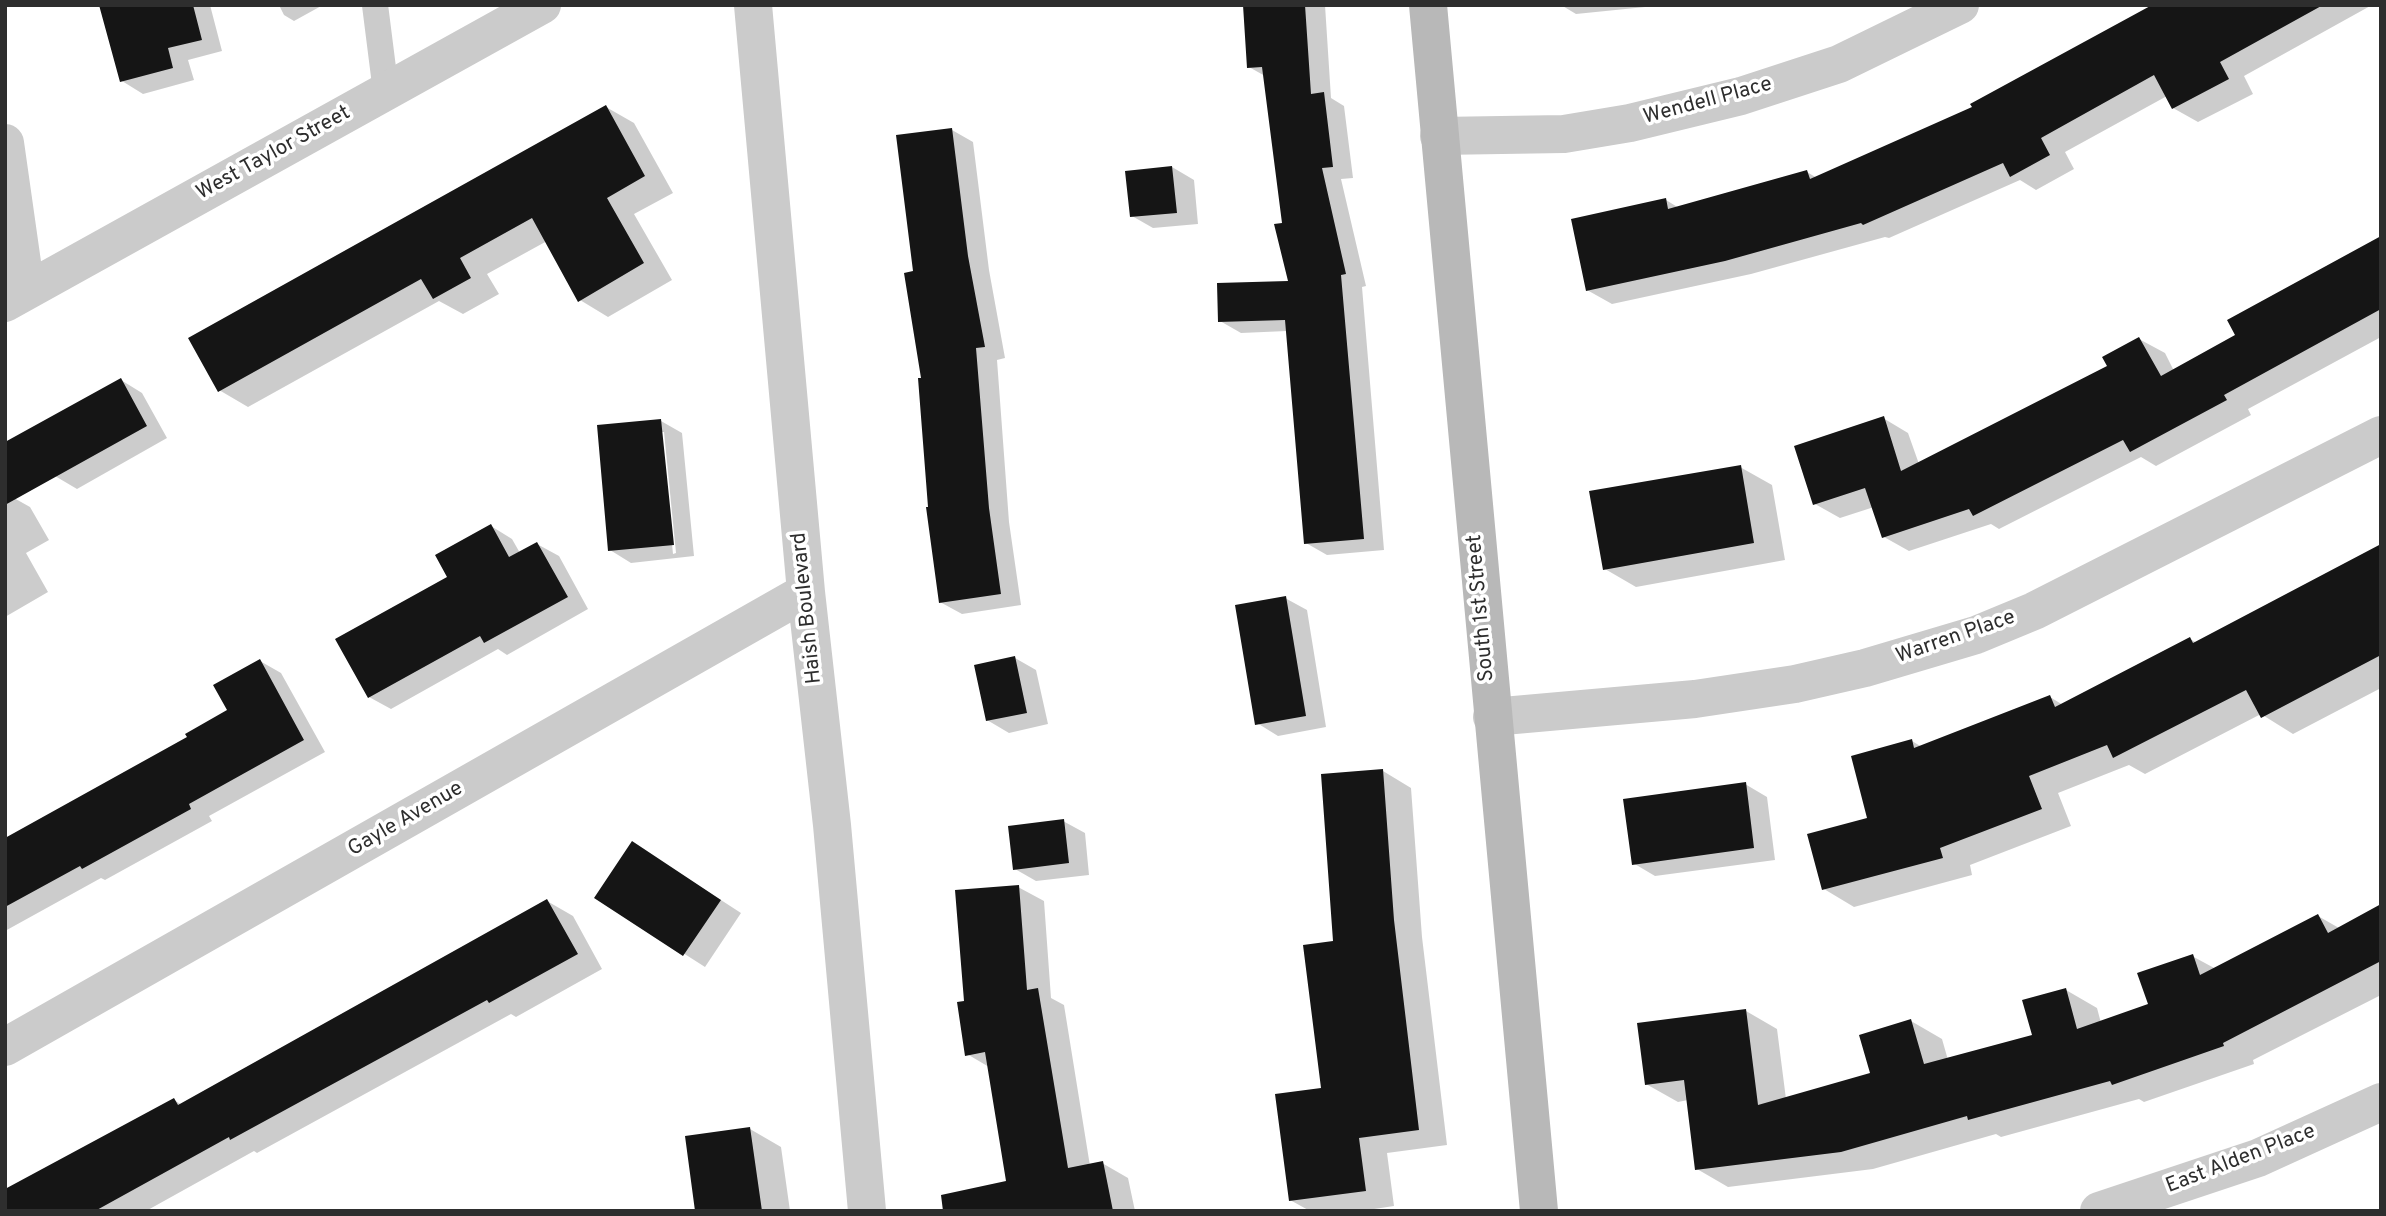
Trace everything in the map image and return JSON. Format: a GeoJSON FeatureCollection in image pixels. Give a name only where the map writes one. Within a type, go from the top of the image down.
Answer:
{"type":"FeatureCollection","features":[{"type":"Feature","properties":{"kind":"street","name":"West Taylor Street"},"geometry":{"type":"LineString","coordinates":[[16,297],[542,5]]}},
{"type":"Feature","properties":{"kind":"street","name":"Haish Boulevard"},"geometry":{"type":"LineString","coordinates":[[753,5],[806,592],[832,825],[867,1211]]}},
{"type":"Feature","properties":{"kind":"street","name":"South 1st Street"},"geometry":{"type":"LineString","coordinates":[[1428,5],[1539,1211]]}},
{"type":"Feature","properties":{"kind":"street","name":"Wendell Place"},"geometry":{"type":"LineString","coordinates":[[1439,136],[1564,134],[1630,122],[1741,96],[1839,64],[1960,5]]}},
{"type":"Feature","properties":{"kind":"street"},"geometry":{"type":"LineString","coordinates":[[5,143],[16,297]]}},
{"type":"Feature","properties":{"kind":"street"},"geometry":{"type":"LineString","coordinates":[[5,255],[16,297]]}},
{"type":"Feature","properties":{"kind":"street","name":"Warren Place"},"geometry":{"type":"LineString","coordinates":[[1492,717],[1695,699],[1795,684],[1865,668],[1976,635],[2035,611],[2381,435]]}},
{"type":"Feature","properties":{"kind":"street","name":"Gayle Avenue"},"geometry":{"type":"LineString","coordinates":[[5,1047],[806,592]]}},
{"type":"Feature","properties":{"kind":"street","name":"East Alden Place"},"geometry":{"type":"LineString","coordinates":[[2099,1211],[2258,1158],[2381,1102]]}},
{"type":"Feature","properties":{"kind":"lane"},"geometry":{"type":"LineString","coordinates":[[375,5],[386,92]]}},
{"type":"Feature","properties":{"kind":"building"},"geometry":{"type":"Polygon","coordinates":[[[99,5],[193,5],[202,40],[168,48],[173,68],[120,82],[99,5]]]}},
{"type":"Feature","properties":{"kind":"building"},"geometry":{"type":"Polygon","coordinates":[[[1243,5],[1305,5],[1311,94],[1324,92],[1333,167],[1322,168],[1346,274],[1341,275],[1364,539],[1304,544],[1285,320],[1218,322],[1217,283],[1288,281],[1274,224],[1282,223],[1262,67],[1247,68],[1243,5]]]}},
{"type":"Feature","properties":{"kind":"building"},"geometry":{"type":"Polygon","coordinates":[[[2152,5],[2323,5],[2220,62],[2229,79],[2172,109],[2154,75],[2041,138],[2050,155],[2010,177],[2003,163],[1863,225],[1861,223],[1725,261],[1586,291],[1571,219],[1666,198],[1668,209],[1807,170],[1810,179],[1972,107],[1970,104],[2152,5]]]}},
{"type":"Feature","properties":{"kind":"building"},"geometry":{"type":"Polygon","coordinates":[[[606,105],[645,176],[607,198],[644,263],[578,302],[532,218],[460,258],[471,278],[433,299],[421,279],[218,392],[188,338],[606,105]]]}},
{"type":"Feature","properties":{"kind":"building"},"geometry":{"type":"Polygon","coordinates":[[[952,128],[968,256],[985,347],[976,348],[989,508],[1001,594],[939,603],[926,507],[918,378],[921,378],[904,273],[913,271],[896,135],[952,128]]]}},
{"type":"Feature","properties":{"kind":"building"},"geometry":{"type":"Polygon","coordinates":[[[1172,166],[1177,213],[1130,217],[1125,171],[1172,166]]]}},
{"type":"Feature","properties":{"kind":"building"},"geometry":{"type":"Polygon","coordinates":[[[2381,236],[2381,309],[2224,395],[2227,400],[2130,452],[2123,440],[1973,516],[1969,509],[1882,538],[1865,488],[1813,505],[1794,446],[1884,416],[1901,471],[2107,366],[2102,357],[2139,337],[2161,376],[2235,335],[2227,320],[2381,236]]]}},
{"type":"Feature","properties":{"kind":"building"},"geometry":{"type":"Polygon","coordinates":[[[121,378],[147,426],[5,505],[5,442],[121,378]]]}},
{"type":"Feature","properties":{"kind":"building"},"geometry":{"type":"Polygon","coordinates":[[[661,419],[674,545],[608,551],[597,425],[661,419]]]}},
{"type":"Feature","properties":{"kind":"building"},"geometry":{"type":"Polygon","coordinates":[[[1741,465],[1754,543],[1603,570],[1589,491],[1741,465]]]}},
{"type":"Feature","properties":{"kind":"building"},"geometry":{"type":"Polygon","coordinates":[[[491,524],[509,557],[537,542],[568,597],[484,643],[480,636],[368,698],[335,639],[447,577],[435,555],[491,524]]]}},
{"type":"Feature","properties":{"kind":"building"},"geometry":{"type":"Polygon","coordinates":[[[2381,544],[2381,655],[2261,718],[2246,690],[2113,758],[2107,745],[2029,776],[2042,809],[1940,848],[1943,858],[1822,890],[1807,834],[1867,818],[1851,756],[1912,739],[1914,748],[2050,695],[2055,707],[2190,637],[2193,643],[2381,544]]]}},
{"type":"Feature","properties":{"kind":"building"},"geometry":{"type":"Polygon","coordinates":[[[1286,596],[1306,716],[1255,725],[1235,605],[1286,596]]]}},
{"type":"Feature","properties":{"kind":"building"},"geometry":{"type":"Polygon","coordinates":[[[1015,656],[1027,713],[986,721],[974,665],[1015,656]]]}},
{"type":"Feature","properties":{"kind":"building"},"geometry":{"type":"Polygon","coordinates":[[[260,659],[304,740],[189,804],[191,809],[82,869],[80,866],[5,907],[5,838],[187,737],[185,734],[227,710],[213,685],[260,659]]]}},
{"type":"Feature","properties":{"kind":"building"},"geometry":{"type":"Polygon","coordinates":[[[1383,769],[1394,920],[1419,1130],[1359,1138],[1366,1191],[1289,1201],[1275,1094],[1321,1088],[1303,945],[1333,941],[1321,774],[1383,769]]]}},
{"type":"Feature","properties":{"kind":"building"},"geometry":{"type":"Polygon","coordinates":[[[1746,782],[1754,848],[1632,865],[1623,799],[1746,782]]]}},
{"type":"Feature","properties":{"kind":"building"},"geometry":{"type":"Polygon","coordinates":[[[1064,819],[1069,863],[1013,870],[1008,826],[1064,819]]]}},
{"type":"Feature","properties":{"kind":"building"},"geometry":{"type":"Polygon","coordinates":[[[632,841],[721,900],[683,956],[594,898],[632,841]]]}},
{"type":"Feature","properties":{"kind":"building"},"geometry":{"type":"Polygon","coordinates":[[[1019,885],[1027,990],[1038,988],[1068,1168],[1103,1161],[1113,1211],[943,1211],[941,1195],[1006,1181],[985,1052],[965,1056],[957,1002],[964,1001],[955,890],[1019,885]]]}},
{"type":"Feature","properties":{"kind":"building"},"geometry":{"type":"Polygon","coordinates":[[[547,899],[578,954],[489,1003],[487,1000],[230,1140],[229,1137],[95,1211],[5,1211],[5,1189],[174,1098],[178,1105],[547,899]]]}},
{"type":"Feature","properties":{"kind":"building"},"geometry":{"type":"Polygon","coordinates":[[[2381,904],[2381,961],[2223,1043],[2224,1046],[2112,1085],[2110,1081],[1968,1120],[1967,1116],[1841,1152],[1695,1170],[1684,1080],[1645,1085],[1637,1023],[1746,1009],[1758,1105],[1870,1073],[1859,1035],[1911,1019],[1924,1064],[2032,1035],[2022,1000],[2066,988],[2077,1029],[2148,1004],[2137,973],[2193,954],[2200,975],[2318,914],[2328,933],[2381,904]]]}},
{"type":"Feature","properties":{"kind":"building"},"geometry":{"type":"Polygon","coordinates":[[[750,1127],[762,1211],[695,1211],[685,1136],[750,1127]]]}}]}
